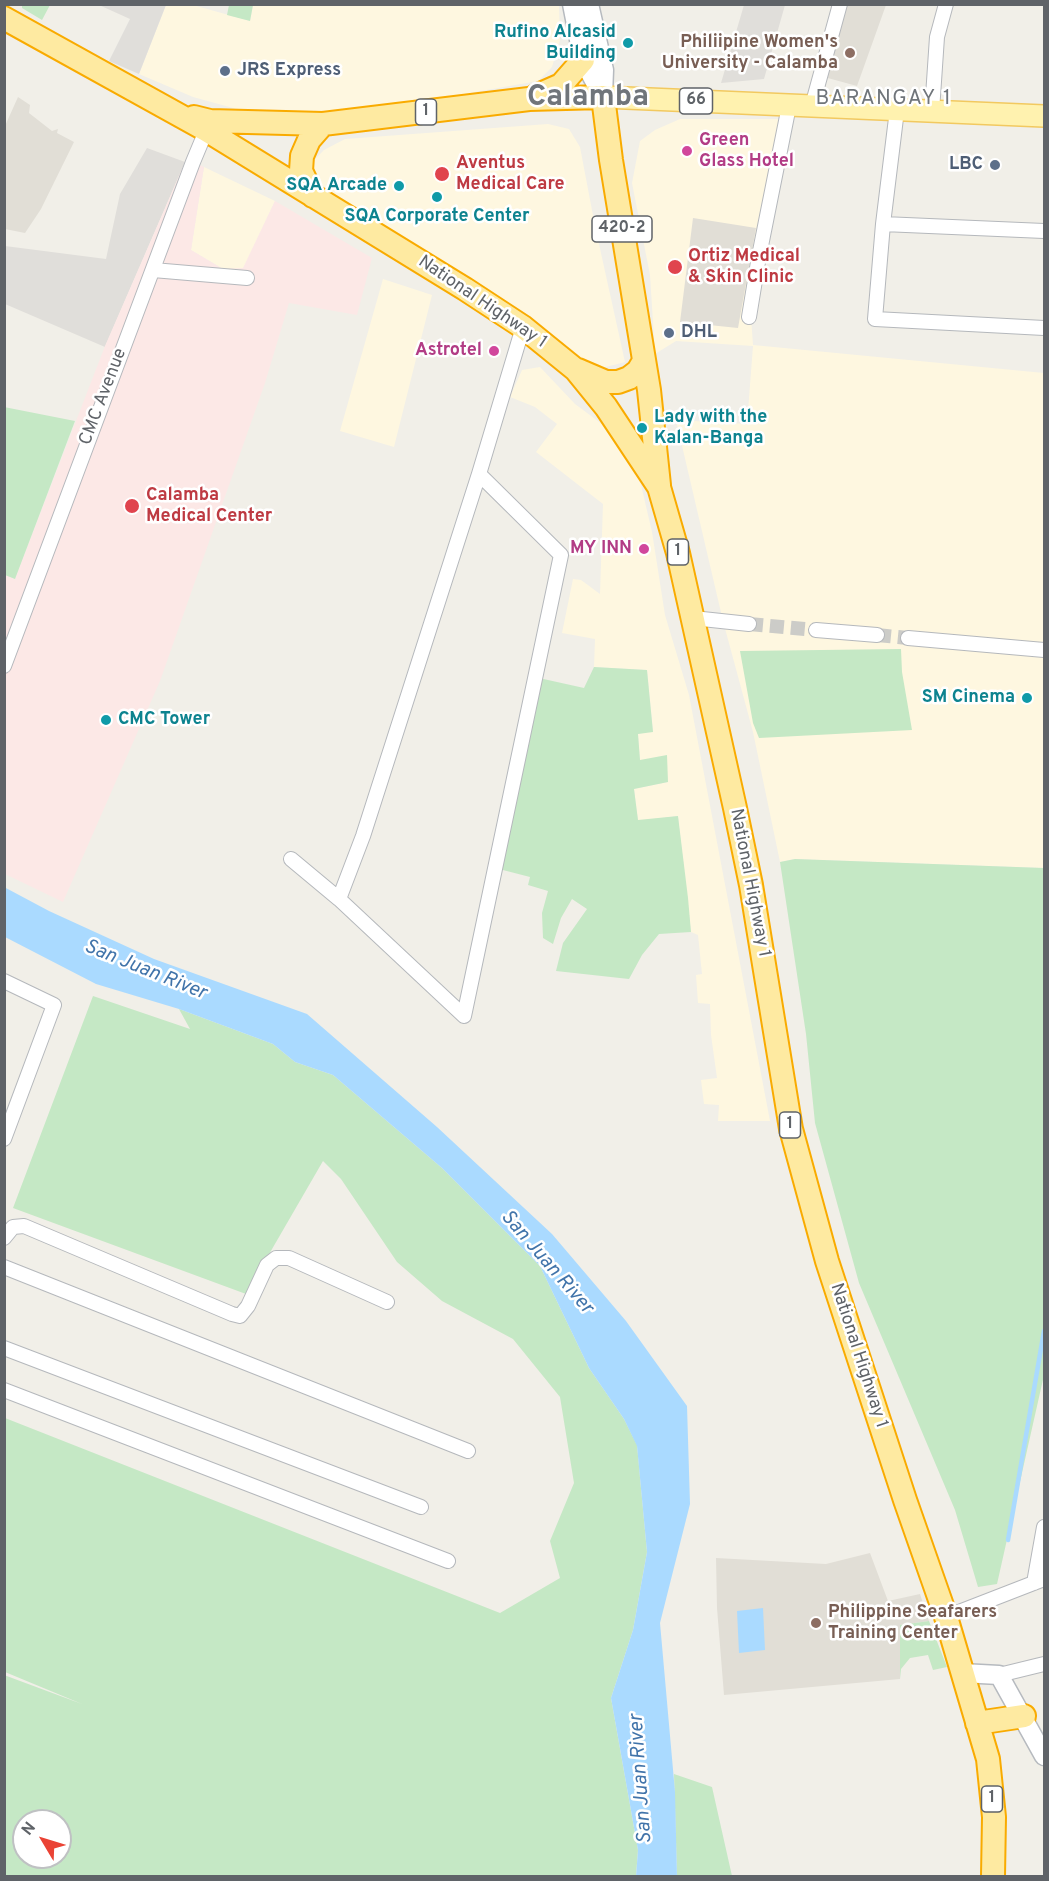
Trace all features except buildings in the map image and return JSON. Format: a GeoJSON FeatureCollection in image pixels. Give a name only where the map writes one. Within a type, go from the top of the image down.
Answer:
{"type":"FeatureCollection","features":[{"type":"Feature","properties":{"kind":"highway","name":"National Highway 1"},"geometry":{"type":"LineString","coordinates":[[4,18],[175,112],[208,125],[314,196],[523,327],[576,370],[606,407],[659,487],[678,552],[751,885],[791,1129],[837,1290],[905,1500],[946,1617],[988,1759],[994,1817],[993,1876]]}},
{"type":"Feature","properties":{"kind":"highway"},"geometry":{"type":"LineString","coordinates":[[529,99],[561,85],[583,60]]}},
{"type":"Feature","properties":{"kind":"highway","name":"National Highway 1"},"geometry":{"type":"LineString","coordinates":[[208,125],[323,124],[529,99],[603,97]]}},
{"type":"Feature","properties":{"kind":"highway","name":"420-2"},"geometry":{"type":"LineString","coordinates":[[603,97],[611,160],[649,390],[659,487]]}},
{"type":"Feature","properties":{"kind":"highway"},"geometry":{"type":"LineString","coordinates":[[314,196],[301,171],[302,156],[309,140],[323,124]]}},
{"type":"Feature","properties":{"kind":"highway","name":"1"},"geometry":{"type":"LineString","coordinates":[[576,370],[606,382],[618,382],[638,371],[644,361]]}},
{"type":"Feature","properties":{"kind":"highway"},"geometry":{"type":"LineString","coordinates":[[606,407],[613,398],[623,393],[649,390]]}},
{"type":"Feature","properties":{"kind":"highway"},"geometry":{"type":"LineString","coordinates":[[977,1723],[1024,1716]]}},
{"type":"Feature","properties":{"kind":"main road","name":"420-2"},"geometry":{"type":"LineString","coordinates":[[572,4],[583,60],[603,97]]}},
{"type":"Feature","properties":{"kind":"main road","name":"420-2"},"geometry":{"type":"LineString","coordinates":[[589,4],[604,70],[603,97]]}},
{"type":"Feature","properties":{"kind":"main road","name":"66"},"geometry":{"type":"LineString","coordinates":[[603,97],[1044,115]]}},
{"type":"Feature","properties":{"kind":"main road"},"geometry":{"type":"LineString","coordinates":[[962,1673],[999,1674],[1044,1756]]}},
{"type":"Feature","properties":{"kind":"street"},"geometry":{"type":"LineString","coordinates":[[812,106],[840,4]]}},
{"type":"Feature","properties":{"kind":"street"},"geometry":{"type":"LineString","coordinates":[[932,111],[937,37],[946,4]]}},
{"type":"Feature","properties":{"kind":"street"},"geometry":{"type":"LineString","coordinates":[[749,317],[789,106]]}},
{"type":"Feature","properties":{"kind":"street"},"geometry":{"type":"LineString","coordinates":[[897,110],[883,224],[875,319],[1044,328]]}},
{"type":"Feature","properties":{"kind":"street","name":"CMC Avenue"},"geometry":{"type":"LineString","coordinates":[[4,666],[208,125]]}},
{"type":"Feature","properties":{"kind":"street"},"geometry":{"type":"LineString","coordinates":[[883,224],[1044,231]]}},
{"type":"Feature","properties":{"kind":"street"},"geometry":{"type":"LineString","coordinates":[[153,270],[247,278]]}},
{"type":"Feature","properties":{"kind":"street"},"geometry":{"type":"LineString","coordinates":[[339,899],[366,825],[479,474],[523,327]]}},
{"type":"Feature","properties":{"kind":"street"},"geometry":{"type":"LineString","coordinates":[[291,860],[339,899],[464,1016],[561,555],[479,474]]}},
{"type":"Feature","properties":{"kind":"street"},"geometry":{"type":"LineString","coordinates":[[693,618],[749,624]]}},
{"type":"Feature","properties":{"kind":"street"},"geometry":{"type":"LineString","coordinates":[[816,630],[877,635]]}},
{"type":"Feature","properties":{"kind":"street"},"geometry":{"type":"LineString","coordinates":[[908,638],[1044,650]]}},
{"type":"Feature","properties":{"kind":"street"},"geometry":{"type":"LineString","coordinates":[[4,1138],[54,1005],[5,981]]}},
{"type":"Feature","properties":{"kind":"street"},"geometry":{"type":"LineString","coordinates":[[4,1238],[13,1227],[24,1226],[240,1316],[248,1306],[267,1265],[276,1258],[289,1258],[387,1302]]}},
{"type":"Feature","properties":{"kind":"street"},"geometry":{"type":"LineString","coordinates":[[4,1267],[468,1451]]}},
{"type":"Feature","properties":{"kind":"street"},"geometry":{"type":"LineString","coordinates":[[4,1348],[421,1507]]}},
{"type":"Feature","properties":{"kind":"street"},"geometry":{"type":"LineString","coordinates":[[4,1390],[448,1561]]}},
{"type":"Feature","properties":{"kind":"street"},"geometry":{"type":"LineString","coordinates":[[946,1617],[1039,1581],[1044,1527]]}},
{"type":"Feature","properties":{"kind":"street"},"geometry":{"type":"LineString","coordinates":[[999,1674],[1044,1664]]}},
{"type":"Feature","properties":{"kind":"shaded area"},"geometry":{"type":"Polygon","coordinates":[[[99,5],[166,5],[139,74],[109,61],[130,19],[99,5]]]}},
{"type":"Feature","properties":{"kind":"shaded area"},"geometry":{"type":"Polygon","coordinates":[[[166,5],[193,5],[250,21],[253,5],[559,5],[560,40],[552,67],[538,81],[372,110],[315,114],[255,114],[193,97],[139,74],[166,5]]]}},
{"type":"Feature","properties":{"kind":"shaded area"},"geometry":{"type":"Polygon","coordinates":[[[744,5],[785,5],[764,79],[721,83],[744,5]]]}},
{"type":"Feature","properties":{"kind":"shaded area","name":"Philiipine Women's University - Calamba"},"geometry":{"type":"Polygon","coordinates":[[[846,5],[886,5],[857,86],[824,77],[846,5]]]}},
{"type":"Feature","properties":{"kind":"shaded area"},"geometry":{"type":"Polygon","coordinates":[[[18,97],[30,105],[29,113],[52,131],[58,129],[57,133],[74,142],[41,209],[25,233],[5,229],[5,126],[18,97]]]}},
{"type":"Feature","properties":{"kind":"shaded area"},"geometry":{"type":"Polygon","coordinates":[[[680,119],[788,119],[751,317],[753,345],[1044,373],[1044,868],[795,859],[780,862],[753,732],[723,621],[676,420],[747,424],[753,346],[676,341],[655,354],[650,275],[632,183],[640,141],[655,130],[680,119]]]}},
{"type":"Feature","properties":{"kind":"shaded area"},"geometry":{"type":"Polygon","coordinates":[[[548,124],[569,129],[580,147],[625,362],[602,368],[580,360],[521,315],[457,271],[321,185],[313,174],[312,162],[324,150],[345,139],[548,124]]]}},
{"type":"Feature","properties":{"kind":"shaded area"},"geometry":{"type":"Polygon","coordinates":[[[147,148],[185,162],[105,347],[5,304],[5,246],[106,259],[120,194],[147,148]]]}},
{"type":"Feature","properties":{"kind":"shaded area","name":"Calamba Medical Center"},"geometry":{"type":"Polygon","coordinates":[[[185,162],[193,162],[204,167],[191,250],[223,269],[243,268],[275,201],[372,258],[357,315],[289,303],[265,383],[160,681],[63,902],[5,874],[5,575],[15,579],[105,346],[185,162]]]}},
{"type":"Feature","properties":{"kind":"shaded area"},"geometry":{"type":"Polygon","coordinates":[[[204,167],[275,201],[243,269],[223,269],[191,250],[204,167]]]}},
{"type":"Feature","properties":{"kind":"shaded area"},"geometry":{"type":"Polygon","coordinates":[[[693,218],[756,228],[738,328],[680,322],[693,218]]]}},
{"type":"Feature","properties":{"kind":"shaded area"},"geometry":{"type":"Polygon","coordinates":[[[383,279],[432,295],[394,447],[340,431],[383,279]]]}},
{"type":"Feature","properties":{"kind":"shaded area"},"geometry":{"type":"Polygon","coordinates":[[[540,367],[575,404],[614,433],[638,472],[652,532],[665,615],[689,695],[770,1121],[718,1121],[719,1105],[704,1104],[701,1080],[717,1078],[711,1035],[710,1004],[698,1003],[696,975],[702,974],[698,935],[691,932],[678,816],[638,821],[634,789],[668,782],[640,761],[638,734],[653,731],[647,670],[594,667],[595,639],[562,633],[573,579],[581,580],[600,594],[603,504],[536,452],[557,424],[535,407],[510,397],[522,370],[540,367]]]}},
{"type":"Feature","properties":{"kind":"shaded area","name":"Philippine Seafarers Training Center"},"geometry":{"type":"Polygon","coordinates":[[[870,1553],[888,1601],[920,1594],[929,1621],[900,1625],[900,1679],[724,1695],[717,1608],[716,1558],[826,1564],[870,1553]]]}},
{"type":"Feature","properties":{"kind":"green space"},"geometry":{"type":"Polygon","coordinates":[[[22,5],[50,5],[42,20],[22,8],[22,5]]]}},
{"type":"Feature","properties":{"kind":"green space"},"geometry":{"type":"Polygon","coordinates":[[[229,5],[253,5],[250,21],[227,15],[229,5]]]}},
{"type":"Feature","properties":{"kind":"green space"},"geometry":{"type":"Polygon","coordinates":[[[4,407],[75,421],[15,579],[5,575],[4,407]]]}},
{"type":"Feature","properties":{"kind":"green space"},"geometry":{"type":"Polygon","coordinates":[[[901,649],[902,672],[912,730],[759,738],[753,723],[740,651],[901,649]]]}},
{"type":"Feature","properties":{"kind":"green space"},"geometry":{"type":"Polygon","coordinates":[[[594,667],[647,670],[653,732],[638,734],[640,760],[667,755],[668,782],[634,789],[638,820],[678,816],[688,898],[691,932],[659,934],[642,955],[629,979],[556,971],[563,943],[587,909],[572,899],[561,918],[553,944],[543,938],[542,913],[548,891],[528,885],[530,877],[499,869],[539,678],[584,688],[594,667]]]}},
{"type":"Feature","properties":{"kind":"green space"},"geometry":{"type":"Polygon","coordinates":[[[795,859],[1044,868],[1044,1375],[997,1584],[978,1587],[955,1510],[859,1283],[815,1123],[806,1034],[780,862],[795,859]]]}},
{"type":"Feature","properties":{"kind":"green space"},"geometry":{"type":"Polygon","coordinates":[[[93,996],[190,1029],[179,1009],[273,1044],[295,1062],[333,1075],[442,1168],[540,1266],[589,1368],[624,1419],[637,1445],[647,1552],[633,1630],[611,1698],[638,1850],[636,1876],[5,1876],[4,1675],[82,1704],[5,1672],[5,1418],[500,1613],[560,1578],[550,1541],[574,1483],[560,1397],[513,1339],[442,1301],[397,1262],[341,1179],[323,1161],[246,1294],[13,1208],[93,996]]]}},
{"type":"Feature","properties":{"kind":"green space"},"geometry":{"type":"Polygon","coordinates":[[[929,1621],[947,1667],[933,1670],[928,1655],[910,1658],[901,1669],[900,1679],[900,1625],[929,1621]]]}},
{"type":"Feature","properties":{"kind":"green space"},"geometry":{"type":"Polygon","coordinates":[[[674,1774],[712,1787],[732,1876],[677,1876],[674,1774]]]}},
{"type":"Feature","properties":{"kind":"water","name":"San Juan River"},"geometry":{"type":"Polygon","coordinates":[[[4,887],[49,911],[154,959],[307,1014],[437,1127],[552,1234],[626,1321],[687,1406],[690,1504],[660,1623],[675,1792],[677,1876],[636,1876],[638,1850],[611,1698],[633,1630],[647,1552],[637,1446],[624,1419],[589,1368],[540,1266],[442,1168],[333,1075],[295,1062],[273,1044],[179,1009],[96,984],[5,937],[4,887]]]}},
{"type":"Feature","properties":{"kind":"water"},"geometry":{"type":"Polygon","coordinates":[[[763,1608],[765,1650],[739,1653],[737,1611],[763,1608]]]}},
{"type":"Feature","properties":{"kind":"waterway"},"geometry":{"type":"LineString","coordinates":[[1008,1540],[1044,1331]]}},
{"type":"Feature","properties":{"kind":"tunnel"},"geometry":{"type":"LineString","coordinates":[[749,624],[816,630]]}},
{"type":"Feature","properties":{"kind":"tunnel"},"geometry":{"type":"LineString","coordinates":[[877,635],[908,638]]}},
{"type":"Feature","properties":{"kind":"place","name":"Rufino Alcasid Building"},"geometry":{"type":"Point","coordinates":[628,43]}},
{"type":"Feature","properties":{"kind":"place","name":"Philiipine Women's University - Calamba"},"geometry":{"type":"Point","coordinates":[850,53]}},
{"type":"Feature","properties":{"kind":"place","name":"JRS Express"},"geometry":{"type":"Point","coordinates":[225,71]}},
{"type":"Feature","properties":{"kind":"place","name":"Green Glass Hotel"},"geometry":{"type":"Point","coordinates":[687,151]}},
{"type":"Feature","properties":{"kind":"place","name":"LBC"},"geometry":{"type":"Point","coordinates":[995,165]}},
{"type":"Feature","properties":{"kind":"place","name":"Aventus Medical Care"},"geometry":{"type":"Point","coordinates":[442,174]}},
{"type":"Feature","properties":{"kind":"place","name":"SQA Arcade"},"geometry":{"type":"Point","coordinates":[399,186]}},
{"type":"Feature","properties":{"kind":"place","name":"SQA Corporate Center"},"geometry":{"type":"Point","coordinates":[437,197]}},
{"type":"Feature","properties":{"kind":"place","name":"Ortiz Medical & Skin Clinic"},"geometry":{"type":"Point","coordinates":[675,267]}},
{"type":"Feature","properties":{"kind":"place","name":"DHL"},"geometry":{"type":"Point","coordinates":[669,333]}},
{"type":"Feature","properties":{"kind":"place","name":"Astrotel"},"geometry":{"type":"Point","coordinates":[494,351]}},
{"type":"Feature","properties":{"kind":"place","name":"Lady with the Kalan-Banga"},"geometry":{"type":"Point","coordinates":[642,428]}},
{"type":"Feature","properties":{"kind":"place","name":"Calamba Medical Center"},"geometry":{"type":"Point","coordinates":[132,506]}},
{"type":"Feature","properties":{"kind":"place","name":"MY INN"},"geometry":{"type":"Point","coordinates":[644,549]}},
{"type":"Feature","properties":{"kind":"place","name":"SM Cinema"},"geometry":{"type":"Point","coordinates":[1027,698]}},
{"type":"Feature","properties":{"kind":"place","name":"CMC Tower"},"geometry":{"type":"Point","coordinates":[106,720]}},
{"type":"Feature","properties":{"kind":"place","name":"Philippine Seafarers Training Center"},"geometry":{"type":"Point","coordinates":[816,1623]}},
{"type":"Feature","properties":{"kind":"district","name":"Calamba"},"geometry":{"type":"Point","coordinates":[588,99]}},
{"type":"Feature","properties":{"kind":"district","name":"BARANGAY 1"},"geometry":{"type":"Point","coordinates":[884,100]}}]}
